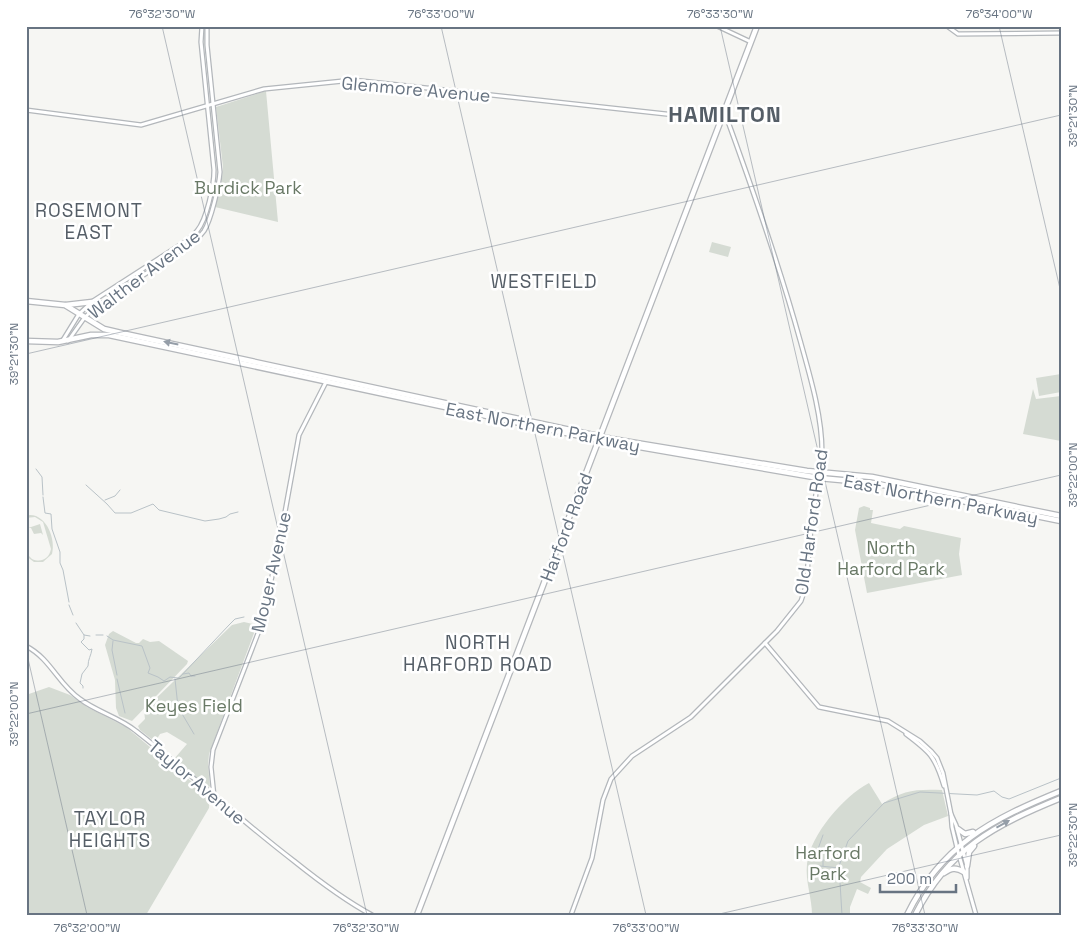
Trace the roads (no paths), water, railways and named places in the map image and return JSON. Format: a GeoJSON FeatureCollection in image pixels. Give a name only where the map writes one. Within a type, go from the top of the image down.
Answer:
{"type":"FeatureCollection","features":[{"type":"Feature","properties":{"kind":"main road","name":"Harford Road"},"geometry":{"type":"LineString","coordinates":[[417,915],[757,26]]}},
{"type":"Feature","properties":{"kind":"main road"},"geometry":{"type":"LineString","coordinates":[[26,301],[66,305],[92,302]]}},
{"type":"Feature","properties":{"kind":"main road","name":"East Northern Parkway"},"geometry":{"type":"LineString","coordinates":[[66,305],[104,329],[195,352]]}},
{"type":"Feature","properties":{"kind":"main road","name":"East Northern Parkway"},"geometry":{"type":"LineString","coordinates":[[26,341],[62,342],[91,335],[109,335],[600,438],[873,483],[1061,522]]}},
{"type":"Feature","properties":{"kind":"main road","name":"East Northern Parkway"},"geometry":{"type":"LineString","coordinates":[[819,475],[874,477],[1061,516]]}},
{"type":"Feature","properties":{"kind":"main road"},"geometry":{"type":"LineString","coordinates":[[958,829],[968,834],[1020,807],[1061,791]]}},
{"type":"Feature","properties":{"kind":"main road"},"geometry":{"type":"LineString","coordinates":[[915,915],[938,879],[961,854],[984,836],[1012,819],[1061,798]]}},
{"type":"Feature","properties":{"kind":"main road"},"geometry":{"type":"LineString","coordinates":[[907,915],[932,874],[959,846],[990,824]]}},
{"type":"Feature","properties":{"kind":"main road"},"geometry":{"type":"LineString","coordinates":[[967,866],[969,852],[984,836]]}},
{"type":"Feature","properties":{"kind":"main road"},"geometry":{"type":"LineString","coordinates":[[938,879],[953,868],[964,872]]}},
{"type":"Feature","properties":{"kind":"street","name":"Walther Avenue"},"geometry":{"type":"LineString","coordinates":[[62,342],[79,314],[92,302],[186,241],[200,226],[206,210],[214,174],[200,36],[202,26]]}},
{"type":"Feature","properties":{"kind":"street","name":"Walther Avenue"},"geometry":{"type":"LineString","coordinates":[[68,341],[84,317],[107,299],[187,246],[204,230],[219,177],[206,37],[207,26]]}},
{"type":"Feature","properties":{"kind":"street"},"geometry":{"type":"LineString","coordinates":[[717,26],[751,42]]}},
{"type":"Feature","properties":{"kind":"street"},"geometry":{"type":"LineString","coordinates":[[947,26],[958,34],[1061,33]]}},
{"type":"Feature","properties":{"kind":"street","name":"Glenmore Avenue"},"geometry":{"type":"LineString","coordinates":[[26,110],[139,125],[264,89],[353,80],[721,120]]}},
{"type":"Feature","properties":{"kind":"street","name":"Old Harford Road"},"geometry":{"type":"LineString","coordinates":[[571,915],[592,858],[604,795],[611,779],[632,756],[691,717],[792,614],[803,596],[806,586],[810,528],[819,475],[822,440],[810,376],[761,212],[724,114]]}},
{"type":"Feature","properties":{"kind":"street","name":"Moyer Avenue"},"geometry":{"type":"LineString","coordinates":[[214,796],[211,767],[213,750],[262,623],[281,534],[299,434],[326,380]]}},
{"type":"Feature","properties":{"kind":"street"},"geometry":{"type":"LineString","coordinates":[[765,643],[820,707],[888,721],[919,742],[935,760],[948,798],[951,821],[976,915]]}},
{"type":"Feature","properties":{"kind":"street","name":"Taylor Avenue"},"geometry":{"type":"LineString","coordinates":[[26,646],[48,662],[67,688],[80,699],[134,729],[330,890],[372,915]]}},
{"type":"Feature","properties":{"kind":"street"},"geometry":{"type":"LineString","coordinates":[[951,814],[958,829],[959,846]]}},
{"type":"Feature","properties":{"kind":"street"},"geometry":{"type":"LineString","coordinates":[[961,854],[967,866],[967,878]]}},
{"type":"Feature","properties":{"kind":"waterway"},"geometry":{"type":"LineString","coordinates":[[36,469],[42,477],[43,495]]}},
{"type":"Feature","properties":{"kind":"waterway"},"geometry":{"type":"LineString","coordinates":[[86,485],[115,513],[131,513],[153,504],[159,510],[205,521],[219,519],[238,512]]}},
{"type":"Feature","properties":{"kind":"waterway"},"geometry":{"type":"LineString","coordinates":[[105,500],[115,496],[120,490]]}},
{"type":"Feature","properties":{"kind":"waterway"},"geometry":{"type":"LineString","coordinates":[[43,497],[45,513],[51,514],[52,529],[60,552],[60,563],[69,602]]}},
{"type":"Feature","properties":{"kind":"waterway"},"geometry":{"type":"LineString","coordinates":[[69,605],[73,615]]}},
{"type":"Feature","properties":{"kind":"waterway"},"geometry":{"type":"LineString","coordinates":[[107,636],[113,640],[142,646],[150,668],[148,673],[164,681],[170,677],[180,677],[235,619],[244,617]]}},
{"type":"Feature","properties":{"kind":"waterway"},"geometry":{"type":"LineString","coordinates":[[76,623],[84,635],[90,636]]}},
{"type":"Feature","properties":{"kind":"waterway"},"geometry":{"type":"LineString","coordinates":[[83,688],[80,683],[82,674],[88,666],[92,649],[89,650],[81,642],[84,639],[84,635]]}},
{"type":"Feature","properties":{"kind":"waterway"},"geometry":{"type":"LineString","coordinates":[[96,635],[103,635]]}},
{"type":"Feature","properties":{"kind":"waterway"},"geometry":{"type":"LineString","coordinates":[[113,641],[112,650],[117,675]]}},
{"type":"Feature","properties":{"kind":"waterway"},"geometry":{"type":"LineString","coordinates":[[183,674],[189,673],[191,676],[195,676]]}},
{"type":"Feature","properties":{"kind":"waterway"},"geometry":{"type":"LineString","coordinates":[[117,679],[125,713]]}},
{"type":"Feature","properties":{"kind":"waterway"},"geometry":{"type":"LineString","coordinates":[[175,679],[178,707],[194,734]]}},
{"type":"Feature","properties":{"kind":"waterway"},"geometry":{"type":"LineString","coordinates":[[842,915],[839,866],[848,841],[884,803],[920,792],[977,795],[994,791],[1002,797],[1009,799],[1061,778]]}},
{"type":"Feature","properties":{"kind":"waterway"},"geometry":{"type":"LineString","coordinates":[[823,835],[818,849],[823,860],[823,866]]}},
{"type":"Feature","properties":{"kind":"waterway"},"geometry":{"type":"LineString","coordinates":[[820,866],[839,868]]}},
{"type":"Feature","properties":{"kind":"district","name":"HAMILTON"},"geometry":{"type":"Point","coordinates":[725,114]}},
{"type":"Feature","properties":{"kind":"district","name":"ROSEMONT EAST"},"geometry":{"type":"Point","coordinates":[89,221]}},
{"type":"Feature","properties":{"kind":"district","name":"WESTFIELD"},"geometry":{"type":"Point","coordinates":[544,281]}},
{"type":"Feature","properties":{"kind":"district","name":"NORTH HARFORD ROAD"},"geometry":{"type":"Point","coordinates":[478,653]}},
{"type":"Feature","properties":{"kind":"district","name":"TAYLOR HEIGHTS"},"geometry":{"type":"Point","coordinates":[110,829]}},
{"type":"Feature","properties":{"kind":"park label","name":"Burdick Park"},"geometry":{"type":"Point","coordinates":[248,187]}},
{"type":"Feature","properties":{"kind":"park label","name":"North Harford Park"},"geometry":{"type":"Point","coordinates":[891,557]}},
{"type":"Feature","properties":{"kind":"park label","name":"Keyes Field"},"geometry":{"type":"Point","coordinates":[194,705]}},
{"type":"Feature","properties":{"kind":"park label","name":"Harford Park"},"geometry":{"type":"Point","coordinates":[828,862]}}]}
